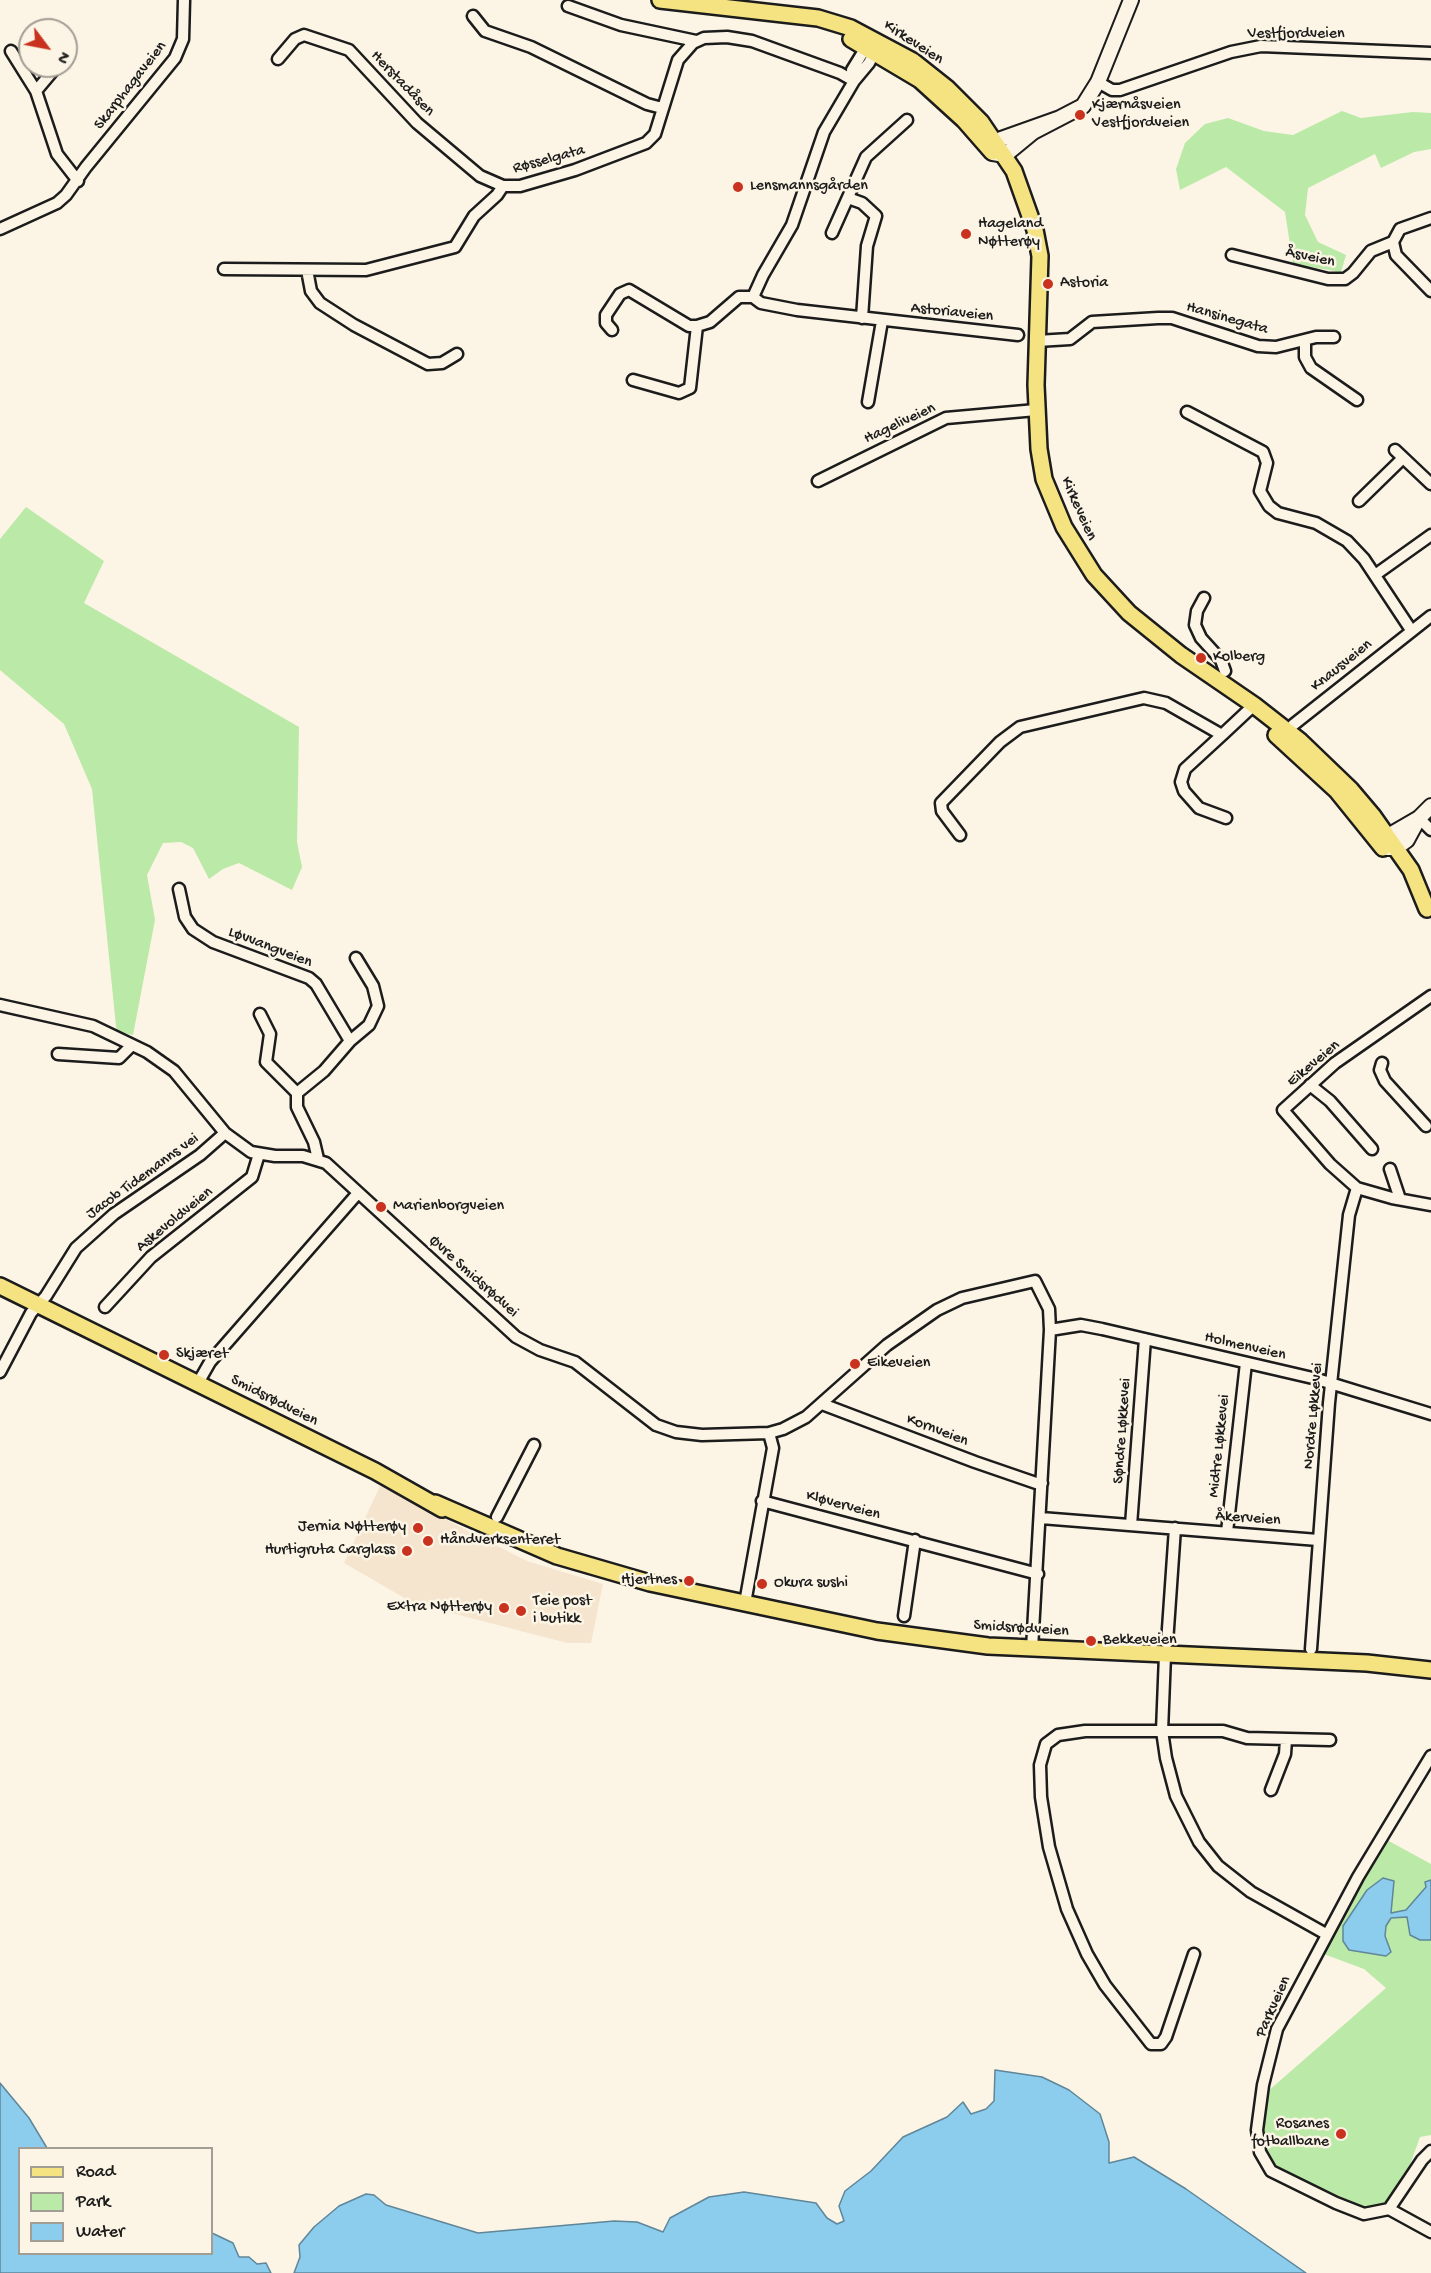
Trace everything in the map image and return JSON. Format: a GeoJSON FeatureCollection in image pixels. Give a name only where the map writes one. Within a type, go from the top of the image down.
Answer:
{"type":"FeatureCollection","features":[{"type":"Feature","properties":{"kind":"main road","name":"Kirkeveien"},"geometry":{"type":"LineString","coordinates":[[660,0],[798,16],[872,46],[935,92],[998,150],[1022,187],[1040,256],[1036,410],[1039,449],[1044,478],[1064,527],[1094,575],[1129,613],[1251,709],[1332,785],[1362,819],[1389,844],[1411,870],[1429,913]]}},
{"type":"Feature","properties":{"kind":"main road"},"geometry":{"type":"LineString","coordinates":[[998,150],[1083,106],[1098,82],[1131,0]]}},
{"type":"Feature","properties":{"kind":"main road"},"geometry":{"type":"LineString","coordinates":[[1389,844],[1413,833],[1419,818],[1431,806]]}},
{"type":"Feature","properties":{"kind":"main road","name":"Smidsrødveien"},"geometry":{"type":"LineString","coordinates":[[0,1286],[435,1503],[494,1541],[537,1559],[587,1575],[628,1583],[650,1583],[933,1640],[1032,1649],[1166,1649],[1367,1663],[1431,1671]]}},
{"type":"Feature","properties":{"kind":"street","name":"Skarphagaveien"},"geometry":{"type":"LineString","coordinates":[[0,229],[57,203],[78,181],[175,58],[183,39],[184,0]]}},
{"type":"Feature","properties":{"kind":"street"},"geometry":{"type":"LineString","coordinates":[[568,6],[621,25],[696,41],[717,36],[752,41],[840,73],[854,81]]}},
{"type":"Feature","properties":{"kind":"street"},"geometry":{"type":"LineString","coordinates":[[473,16],[485,31],[531,47],[647,104],[662,108]]}},
{"type":"Feature","properties":{"kind":"street","name":"Herstadåsen"},"geometry":{"type":"LineString","coordinates":[[278,59],[296,39],[304,35],[348,50],[417,123],[480,176],[503,186]]}},
{"type":"Feature","properties":{"kind":"street","name":"Røsselgata"},"geometry":{"type":"LineString","coordinates":[[224,269],[366,270],[454,247],[474,216],[503,186],[520,186],[575,170],[646,143],[655,134],[678,60],[696,41]]}},
{"type":"Feature","properties":{"kind":"street"},"geometry":{"type":"LineString","coordinates":[[612,330],[606,323],[606,315],[620,294],[629,290],[689,326],[710,322],[739,297],[753,297],[769,262],[792,225],[815,152],[854,81],[852,70],[872,46]]}},
{"type":"Feature","properties":{"kind":"street","name":"Vestfjordveien"},"geometry":{"type":"LineString","coordinates":[[1098,82],[1112,90],[1120,90],[1231,52],[1261,46],[1431,53]]}},
{"type":"Feature","properties":{"kind":"street"},"geometry":{"type":"LineString","coordinates":[[12,51],[36,91],[57,154],[78,181]]}},
{"type":"Feature","properties":{"kind":"street"},"geometry":{"type":"LineString","coordinates":[[36,91],[47,78]]}},
{"type":"Feature","properties":{"kind":"street"},"geometry":{"type":"LineString","coordinates":[[832,233],[838,215],[866,157],[907,120]]}},
{"type":"Feature","properties":{"kind":"street"},"geometry":{"type":"LineString","coordinates":[[848,198],[862,203],[876,216],[867,246],[862,318]]}},
{"type":"Feature","properties":{"kind":"street","name":"Åsveien"},"geometry":{"type":"LineString","coordinates":[[1232,255],[1339,280],[1353,273],[1371,251],[1393,242],[1397,232],[1407,224],[1431,218]]}},
{"type":"Feature","properties":{"kind":"street"},"geometry":{"type":"LineString","coordinates":[[1393,242],[1396,255],[1431,291]]}},
{"type":"Feature","properties":{"kind":"street"},"geometry":{"type":"LineString","coordinates":[[307,270],[311,291],[320,303],[354,325],[428,363],[442,363],[457,354]]}},
{"type":"Feature","properties":{"kind":"street","name":"Astoriaveien"},"geometry":{"type":"LineString","coordinates":[[753,297],[769,306],[882,321],[1018,335]]}},
{"type":"Feature","properties":{"kind":"street","name":"Hansinegata"},"geometry":{"type":"LineString","coordinates":[[1037,341],[1070,339],[1092,322],[1172,318],[1258,346],[1276,348],[1305,342],[1316,337],[1334,337]]}},
{"type":"Feature","properties":{"kind":"street"},"geometry":{"type":"LineString","coordinates":[[868,402],[882,321]]}},
{"type":"Feature","properties":{"kind":"street"},"geometry":{"type":"LineString","coordinates":[[633,380],[679,393],[687,391],[693,376],[694,338],[697,326]]}},
{"type":"Feature","properties":{"kind":"street"},"geometry":{"type":"LineString","coordinates":[[1305,342],[1305,357],[1311,368],[1357,400]]}},
{"type":"Feature","properties":{"kind":"street","name":"Hageliveien"},"geometry":{"type":"LineString","coordinates":[[818,481],[946,418],[1036,410]]}},
{"type":"Feature","properties":{"kind":"street"},"geometry":{"type":"LineString","coordinates":[[1187,412],[1263,452],[1267,463],[1260,491],[1269,506],[1278,513],[1310,521],[1335,533],[1355,549],[1411,630]]}},
{"type":"Feature","properties":{"kind":"street"},"geometry":{"type":"LineString","coordinates":[[1359,501],[1399,454],[1431,484]]}},
{"type":"Feature","properties":{"kind":"street"},"geometry":{"type":"LineString","coordinates":[[1375,575],[1431,535]]}},
{"type":"Feature","properties":{"kind":"street"},"geometry":{"type":"LineString","coordinates":[[1204,598],[1197,611],[1195,625],[1201,638],[1221,660],[1225,671]]}},
{"type":"Feature","properties":{"kind":"street","name":"Knausveien"},"geometry":{"type":"LineString","coordinates":[[1293,725],[1431,616]]}},
{"type":"Feature","properties":{"kind":"street"},"geometry":{"type":"LineString","coordinates":[[960,835],[942,811],[941,802],[1000,742],[1020,727],[1144,698],[1166,702],[1222,735]]}},
{"type":"Feature","properties":{"kind":"street"},"geometry":{"type":"LineString","coordinates":[[1226,818],[1199,808],[1184,791],[1181,782],[1185,769],[1251,709]]}},
{"type":"Feature","properties":{"kind":"street"},"geometry":{"type":"LineString","coordinates":[[1419,818],[1431,830]]}},
{"type":"Feature","properties":{"kind":"street","name":"Løvvangveien"},"geometry":{"type":"LineString","coordinates":[[179,889],[185,916],[193,929],[213,942],[309,978],[316,984],[350,1041]]}},
{"type":"Feature","properties":{"kind":"street"},"geometry":{"type":"LineString","coordinates":[[297,1093],[324,1071],[350,1041],[369,1025],[378,1006],[373,986],[356,958]]}},
{"type":"Feature","properties":{"kind":"street","name":"Eikeveien"},"geometry":{"type":"LineString","coordinates":[[1431,996],[1359,1046],[1283,1110],[1330,1164],[1357,1188],[1431,1205]]}},
{"type":"Feature","properties":{"kind":"street"},"geometry":{"type":"LineString","coordinates":[[0,1005],[78,1021],[132,1044],[174,1071],[225,1133],[239,1146],[259,1154],[318,1159],[314,1142],[297,1107],[297,1093],[266,1062],[270,1034],[260,1014]]}},
{"type":"Feature","properties":{"kind":"street"},"geometry":{"type":"LineString","coordinates":[[58,1054],[118,1058],[132,1044]]}},
{"type":"Feature","properties":{"kind":"street"},"geometry":{"type":"LineString","coordinates":[[1382,1063],[1380,1070],[1385,1081],[1426,1126]]}},
{"type":"Feature","properties":{"kind":"street"},"geometry":{"type":"LineString","coordinates":[[1310,1085],[1330,1101],[1372,1149]]}},
{"type":"Feature","properties":{"kind":"street","name":"Jacob Tidemanns vei"},"geometry":{"type":"LineString","coordinates":[[0,1372],[31,1312],[39,1304],[76,1248],[96,1229],[200,1155],[225,1133]]}},
{"type":"Feature","properties":{"kind":"street","name":"Askevoldveien"},"geometry":{"type":"LineString","coordinates":[[105,1307],[151,1257],[252,1178],[259,1154]]}},
{"type":"Feature","properties":{"kind":"street","name":"Øvre Smidsrødvei"},"geometry":{"type":"LineString","coordinates":[[318,1159],[326,1163],[516,1337],[540,1350],[575,1362],[656,1425],[676,1432],[702,1435],[769,1433]]}},
{"type":"Feature","properties":{"kind":"street"},"geometry":{"type":"LineString","coordinates":[[1390,1169],[1400,1199]]}},
{"type":"Feature","properties":{"kind":"street","name":"Nordre Løkkevei"},"geometry":{"type":"LineString","coordinates":[[1311,1649],[1318,1540],[1349,1215],[1357,1188]]}},
{"type":"Feature","properties":{"kind":"street"},"geometry":{"type":"LineString","coordinates":[[198,1383],[210,1362],[358,1193]]}},
{"type":"Feature","properties":{"kind":"street"},"geometry":{"type":"LineString","coordinates":[[745,1603],[773,1448],[769,1433],[796,1423],[822,1404],[887,1345],[937,1310],[962,1298],[1035,1281],[1048,1309],[1050,1330],[1032,1649]]}},
{"type":"Feature","properties":{"kind":"street","name":"Holmenveien"},"geometry":{"type":"LineString","coordinates":[[1050,1330],[1081,1325],[1333,1384],[1431,1414]]}},
{"type":"Feature","properties":{"kind":"street","name":"Søndre Løkkevei"},"geometry":{"type":"LineString","coordinates":[[1131,1525],[1145,1340]]}},
{"type":"Feature","properties":{"kind":"street","name":"Midtre Løkkevei"},"geometry":{"type":"LineString","coordinates":[[1227,1532],[1246,1363]]}},
{"type":"Feature","properties":{"kind":"street","name":"Kornveien"},"geometry":{"type":"LineString","coordinates":[[822,1404],[975,1462],[1042,1483]]}},
{"type":"Feature","properties":{"kind":"street"},"geometry":{"type":"LineString","coordinates":[[497,1517],[534,1445]]}},
{"type":"Feature","properties":{"kind":"street","name":"Kløverveien"},"geometry":{"type":"LineString","coordinates":[[762,1501],[1038,1574]]}},
{"type":"Feature","properties":{"kind":"street","name":"Åkerveien"},"geometry":{"type":"LineString","coordinates":[[1041,1518],[1318,1540]]}},
{"type":"Feature","properties":{"kind":"street"},"geometry":{"type":"LineString","coordinates":[[1175,1528],[1162,1731],[1176,1796],[1204,1852],[1218,1866],[1251,1892],[1326,1934]]}},
{"type":"Feature","properties":{"kind":"street"},"geometry":{"type":"LineString","coordinates":[[904,1616],[915,1540]]}},
{"type":"Feature","properties":{"kind":"street"},"geometry":{"type":"LineString","coordinates":[[1194,1954],[1165,2040],[1157,2046],[1151,2044],[1122,2010],[1087,1954],[1058,1883],[1044,1821],[1041,1755],[1052,1738],[1077,1731],[1223,1731],[1247,1738],[1330,1740]]}},
{"type":"Feature","properties":{"kind":"street"},"geometry":{"type":"LineString","coordinates":[[1271,1790],[1285,1754],[1286,1740]]}},
{"type":"Feature","properties":{"kind":"street","name":"Parkveien"},"geometry":{"type":"LineString","coordinates":[[1389,2209],[1377,2214],[1364,2214],[1271,2171],[1260,2152],[1258,2115],[1272,2042],[1326,1934],[1431,1756]]}},
{"type":"Feature","properties":{"kind":"street"},"geometry":{"type":"LineString","coordinates":[[1431,2151],[1422,2160],[1389,2209],[1431,2232]]}},
{"type":"Feature","properties":{"kind":"shaded area"},"geometry":{"type":"Polygon","coordinates":[[[380,1486],[527,1561],[603,1584],[591,1643],[567,1643],[413,1603],[344,1563],[380,1486]]]}},
{"type":"Feature","properties":{"kind":"green space"},"geometry":{"type":"Polygon","coordinates":[[[1342,111],[1361,118],[1413,112],[1431,113],[1431,149],[1414,152],[1381,168],[1375,154],[1308,188],[1305,215],[1318,242],[1346,255],[1341,272],[1293,264],[1285,212],[1226,167],[1180,190],[1176,169],[1185,143],[1205,124],[1228,118],[1264,131],[1293,135],[1342,111]]]}},
{"type":"Feature","properties":{"kind":"green space"},"geometry":{"type":"Polygon","coordinates":[[[26,507],[104,561],[84,603],[299,727],[297,842],[302,867],[292,890],[239,863],[223,869],[209,879],[193,848],[181,842],[163,843],[147,875],[155,920],[133,1035],[117,1031],[116,1026],[92,789],[64,724],[0,670],[0,539],[26,507]]]}},
{"type":"Feature","properties":{"kind":"green space"},"geometry":{"type":"Polygon","coordinates":[[[1387,1840],[1431,1864],[1431,2135],[1420,2137],[1408,2170],[1388,2203],[1367,2209],[1274,2166],[1264,2147],[1263,2125],[1267,2092],[1386,1988],[1364,1969],[1321,1953],[1387,1840]]]}},
{"type":"Feature","properties":{"kind":"water"},"geometry":{"type":"Polygon","coordinates":[[[1383,1878],[1394,1881],[1391,1913],[1406,1910],[1426,1887],[1425,1882],[1431,1880],[1431,1940],[1420,1940],[1410,1935],[1407,1917],[1391,1918],[1386,1926],[1385,1936],[1391,1952],[1386,1956],[1349,1950],[1343,1941],[1343,1926],[1367,1890],[1383,1878]]]}},
{"type":"Feature","properties":{"kind":"water"},"geometry":{"type":"Polygon","coordinates":[[[995,2070],[1042,2077],[1069,2090],[1100,2114],[1109,2142],[1109,2163],[1134,2157],[1186,2189],[1306,2273],[294,2273],[300,2257],[299,2245],[314,2227],[339,2206],[366,2194],[374,2195],[386,2205],[478,2233],[614,2221],[637,2222],[663,2232],[670,2218],[709,2197],[744,2192],[816,2203],[827,2218],[837,2224],[844,2221],[839,2206],[845,2191],[871,2171],[903,2137],[947,2117],[963,2102],[971,2114],[986,2109],[994,2101],[995,2070]]]}},
{"type":"Feature","properties":{"kind":"water"},"geometry":{"type":"Polygon","coordinates":[[[0,2083],[29,2118],[46,2147],[18,2147],[18,2255],[213,2255],[213,2233],[233,2243],[239,2257],[249,2257],[257,2264],[266,2263],[271,2273],[0,2273],[0,2083]]]}},
{"type":"Feature","properties":{"kind":"place","name":"Kjærnåsveien Vestfjordveien"},"geometry":{"type":"Point","coordinates":[1080,115]}},
{"type":"Feature","properties":{"kind":"place","name":"Lensmannsgården"},"geometry":{"type":"Point","coordinates":[738,187]}},
{"type":"Feature","properties":{"kind":"place","name":"Hageland Nøtterøy"},"geometry":{"type":"Point","coordinates":[966,234]}},
{"type":"Feature","properties":{"kind":"place","name":"Astoria"},"geometry":{"type":"Point","coordinates":[1048,284]}},
{"type":"Feature","properties":{"kind":"place","name":"Kolberg"},"geometry":{"type":"Point","coordinates":[1201,658]}},
{"type":"Feature","properties":{"kind":"place","name":"Marienborgveien"},"geometry":{"type":"Point","coordinates":[381,1207]}},
{"type":"Feature","properties":{"kind":"place","name":"Skjæret"},"geometry":{"type":"Point","coordinates":[164,1355]}},
{"type":"Feature","properties":{"kind":"place","name":"Eikeveien"},"geometry":{"type":"Point","coordinates":[855,1364]}},
{"type":"Feature","properties":{"kind":"place","name":"Jernia Nøtterøy"},"geometry":{"type":"Point","coordinates":[418,1528]}},
{"type":"Feature","properties":{"kind":"place","name":"Håndverksenteret"},"geometry":{"type":"Point","coordinates":[428,1541]}},
{"type":"Feature","properties":{"kind":"place","name":"Hurtigruta Carglass"},"geometry":{"type":"Point","coordinates":[407,1551]}},
{"type":"Feature","properties":{"kind":"place","name":"Hjertnes"},"geometry":{"type":"Point","coordinates":[689,1581]}},
{"type":"Feature","properties":{"kind":"place","name":"Okura sushi"},"geometry":{"type":"Point","coordinates":[762,1584]}},
{"type":"Feature","properties":{"kind":"place","name":"Extra Nøtterøy"},"geometry":{"type":"Point","coordinates":[504,1608]}},
{"type":"Feature","properties":{"kind":"place","name":"Teie post i butikk"},"geometry":{"type":"Point","coordinates":[521,1611]}},
{"type":"Feature","properties":{"kind":"place","name":"Bekkeveien"},"geometry":{"type":"Point","coordinates":[1091,1641]}},
{"type":"Feature","properties":{"kind":"place","name":"Rosanes fotballbane"},"geometry":{"type":"Point","coordinates":[1341,2134]}}]}
